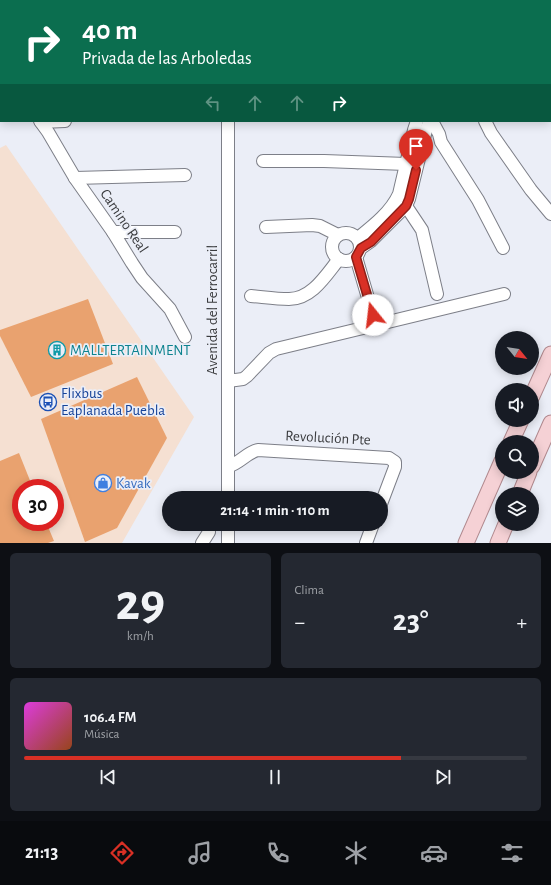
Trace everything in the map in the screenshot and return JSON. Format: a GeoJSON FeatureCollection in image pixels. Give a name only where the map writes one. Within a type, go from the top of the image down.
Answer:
{"type":"FeatureCollection","features":[{"type":"Feature","properties":{"kind":"main road"},"geometry":{"type":"LineString","coordinates":[[538,383],[551,354]]}},
{"type":"Feature","properties":{"kind":"main road"},"geometry":{"type":"LineString","coordinates":[[539,457],[547,446],[551,423]]}},
{"type":"Feature","properties":{"kind":"main road"},"geometry":{"type":"LineString","coordinates":[[466,543],[495,477]]}},
{"type":"Feature","properties":{"kind":"main road"},"geometry":{"type":"LineString","coordinates":[[498,543],[503,531]]}},
{"type":"Feature","properties":{"kind":"street","name":"Camino Real"},"geometry":{"type":"LineString","coordinates":[[40,122],[48,132],[75,178],[113,232],[142,278],[170,309],[184,337]]}},
{"type":"Feature","properties":{"kind":"street","name":"Avenida del Ferrocarril"},"geometry":{"type":"LineString","coordinates":[[228,122],[228,491]]}},
{"type":"Feature","properties":{"kind":"street"},"geometry":{"type":"LineString","coordinates":[[373,315],[358,248],[351,233],[342,233],[338,235],[335,238],[332,247],[333,252],[339,259],[348,261],[358,248],[370,228],[396,202],[417,122]]}},
{"type":"Feature","properties":{"kind":"street"},"geometry":{"type":"LineString","coordinates":[[358,248],[371,242],[406,206],[423,141],[431,122]]}},
{"type":"Feature","properties":{"kind":"street"},"geometry":{"type":"LineString","coordinates":[[432,122],[439,134],[441,142],[478,200],[503,248]]}},
{"type":"Feature","properties":{"kind":"street"},"geometry":{"type":"LineString","coordinates":[[486,122],[491,133],[531,190],[551,214]]}},
{"type":"Feature","properties":{"kind":"street"},"geometry":{"type":"LineString","coordinates":[[423,141],[429,140],[441,142]]}},
{"type":"Feature","properties":{"kind":"street"},"geometry":{"type":"LineString","coordinates":[[263,161],[324,161],[406,164]]}},
{"type":"Feature","properties":{"kind":"street"},"geometry":{"type":"LineString","coordinates":[[75,178],[185,175]]}},
{"type":"Feature","properties":{"kind":"street"},"geometry":{"type":"LineString","coordinates":[[406,206],[422,230],[437,294]]}},
{"type":"Feature","properties":{"kind":"street"},"geometry":{"type":"LineString","coordinates":[[266,227],[312,225],[320,226],[338,235]]}},
{"type":"Feature","properties":{"kind":"street"},"geometry":{"type":"LineString","coordinates":[[113,232],[175,232]]}},
{"type":"Feature","properties":{"kind":"street"},"geometry":{"type":"LineString","coordinates":[[251,296],[290,299],[303,295],[316,287],[339,259]]}},
{"type":"Feature","properties":{"kind":"street"},"geometry":{"type":"LineString","coordinates":[[228,381],[243,379],[268,353],[276,349],[504,294]]}},
{"type":"Feature","properties":{"kind":"street","name":"Revolución Pte"},"geometry":{"type":"LineString","coordinates":[[228,466],[235,465],[252,452],[258,450],[389,458],[393,459],[395,462],[395,467],[386,491]]}},
{"type":"Feature","properties":{"kind":"street"},"geometry":{"type":"LineString","coordinates":[[228,531],[228,543]]}},
{"type":"Feature","properties":{"kind":"street"},"geometry":{"type":"LineString","coordinates":[[366,543],[370,531]]}},
{"type":"Feature","properties":{"kind":"street"},"geometry":{"type":"LineString","coordinates":[[202,543],[209,537]]}},
{"type":"Feature","properties":{"kind":"shaded area"},"geometry":{"type":"Polygon","coordinates":[[[6,145],[194,417],[122,543],[0,543],[0,148],[6,145]]]}},
{"type":"Feature","properties":{"kind":"building","name":"MALLTERTAINMENT"},"geometry":{"type":"Polygon","coordinates":[[[88,299],[113,364],[31,397],[0,336],[0,330],[88,299]]]}},
{"type":"Feature","properties":{"kind":"building","name":"Kavak"},"geometry":{"type":"Polygon","coordinates":[[[137,377],[167,438],[117,528],[85,542],[64,483],[64,479],[62,479],[41,419],[137,377]]]}},
{"type":"Feature","properties":{"kind":"building"},"geometry":{"type":"Polygon","coordinates":[[[19,453],[29,479],[12,479],[12,531],[50,531],[54,541],[48,543],[0,543],[0,461],[19,453]]]}},
{"type":"Feature","properties":{"kind":"place","name":"MALLTERTAINMENT"},"geometry":{"type":"Point","coordinates":[57,350]}},
{"type":"Feature","properties":{"kind":"place","name":"Flixbus Eaplanada Puebla"},"geometry":{"type":"Point","coordinates":[48,402]}},
{"type":"Feature","properties":{"kind":"place","name":"Kavak"},"geometry":{"type":"Point","coordinates":[103,483]}},
{"type":"Feature","properties":{"kind":"route"},"geometry":{"type":"LineString","coordinates":[[373,315],[356,257],[361,248],[371,242],[406,206],[416,170]]}}]}
